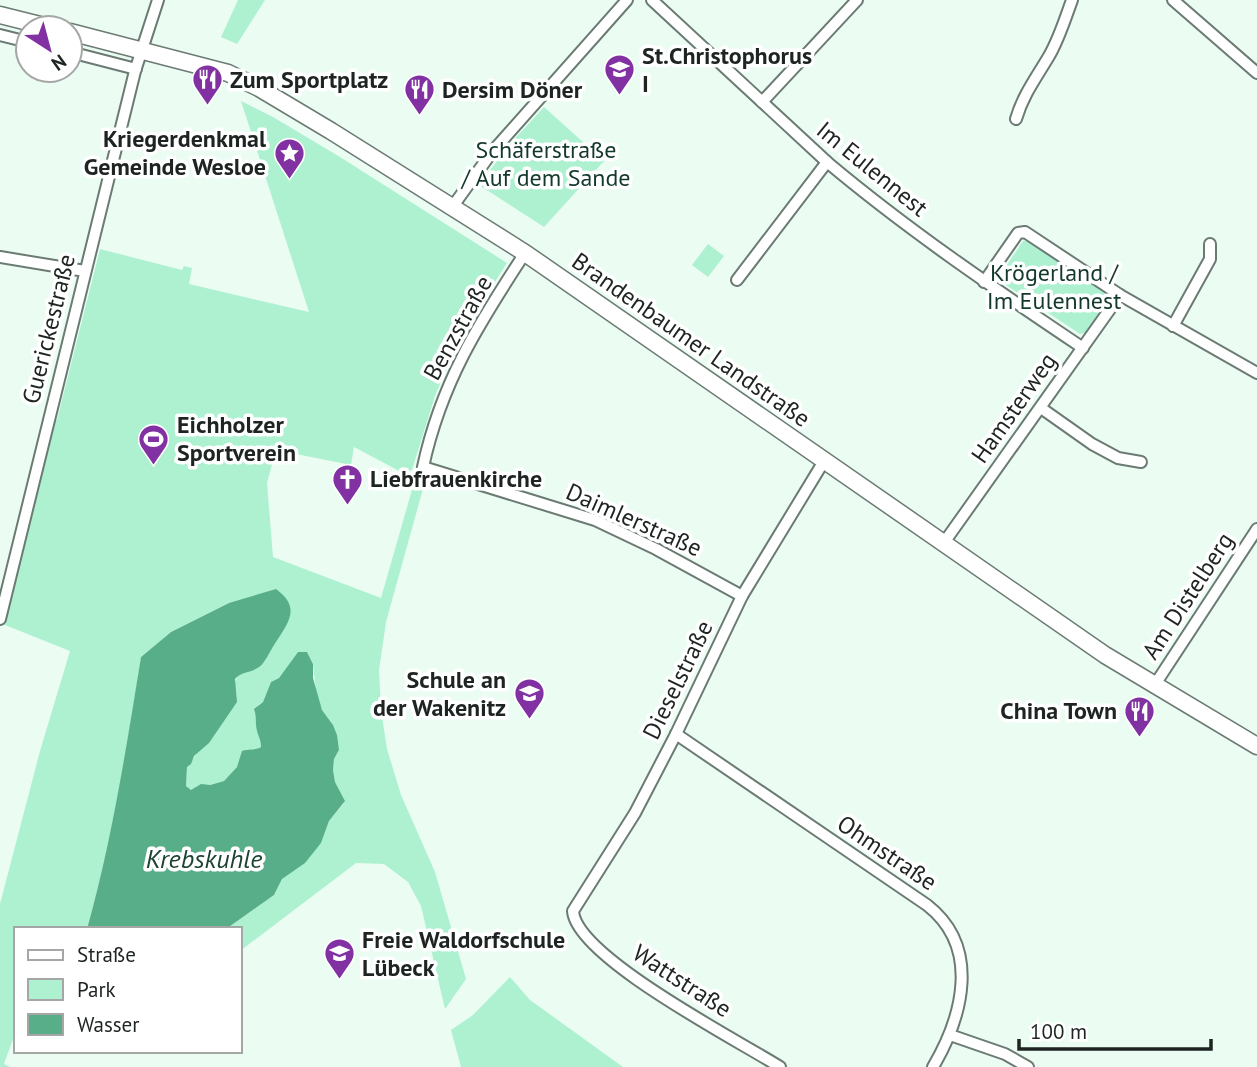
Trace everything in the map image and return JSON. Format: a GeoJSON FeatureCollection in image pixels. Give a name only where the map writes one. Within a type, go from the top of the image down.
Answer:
{"type":"FeatureCollection","features":[{"type":"Feature","properties":{"kind":"main road","name":"Brandenbaumer Landstraße"},"geometry":{"type":"LineString","coordinates":[[84,36],[220,70],[246,82],[453,206],[526,253],[1091,646],[1257,746]]}},
{"type":"Feature","properties":{"kind":"street","name":"Guerickestraße"},"geometry":{"type":"LineString","coordinates":[[0,619],[136,69],[158,0]]}},
{"type":"Feature","properties":{"kind":"street"},"geometry":{"type":"LineString","coordinates":[[453,206],[492,152],[627,0]]}},
{"type":"Feature","properties":{"kind":"street","name":"Im Eulennest"},"geometry":{"type":"LineString","coordinates":[[652,0],[827,163],[984,282],[1083,348]]}},
{"type":"Feature","properties":{"kind":"street"},"geometry":{"type":"LineString","coordinates":[[762,102],[857,0]]}},
{"type":"Feature","properties":{"kind":"street"},"geometry":{"type":"LineString","coordinates":[[1016,119],[1028,86],[1054,46],[1072,0]]}},
{"type":"Feature","properties":{"kind":"street"},"geometry":{"type":"LineString","coordinates":[[1173,0],[1257,73]]}},
{"type":"Feature","properties":{"kind":"street"},"geometry":{"type":"LineString","coordinates":[[84,56],[136,69]]}},
{"type":"Feature","properties":{"kind":"street"},"geometry":{"type":"LineString","coordinates":[[737,279],[827,163]]}},
{"type":"Feature","properties":{"kind":"street"},"geometry":{"type":"LineString","coordinates":[[984,282],[1021,231],[1119,295],[1257,373]]}},
{"type":"Feature","properties":{"kind":"street"},"geometry":{"type":"LineString","coordinates":[[1173,326],[1210,259],[1210,244]]}},
{"type":"Feature","properties":{"kind":"street","name":"Benzstraße"},"geometry":{"type":"LineString","coordinates":[[423,467],[444,396],[463,352],[526,253]]}},
{"type":"Feature","properties":{"kind":"street"},"geometry":{"type":"LineString","coordinates":[[0,257],[85,271]]}},
{"type":"Feature","properties":{"kind":"street","name":"Hamsterweg"},"geometry":{"type":"LineString","coordinates":[[943,544],[1119,295]]}},
{"type":"Feature","properties":{"kind":"street"},"geometry":{"type":"LineString","coordinates":[[1041,408],[1092,444],[1118,458],[1141,463]]}},
{"type":"Feature","properties":{"kind":"street","name":"Dieselstraße"},"geometry":{"type":"LineString","coordinates":[[573,918],[575,904],[635,813],[742,596],[824,461]]}},
{"type":"Feature","properties":{"kind":"street","name":"Daimlerstraße"},"geometry":{"type":"LineString","coordinates":[[423,467],[595,520],[656,549],[742,596]]}},
{"type":"Feature","properties":{"kind":"street","name":"Am Distelberg"},"geometry":{"type":"LineString","coordinates":[[1154,686],[1257,529]]}},
{"type":"Feature","properties":{"kind":"street","name":"Ohmstraße"},"geometry":{"type":"LineString","coordinates":[[676,734],[936,913],[951,932],[961,965],[961,998],[950,1035],[933,1067]]}},
{"type":"Feature","properties":{"kind":"street","name":"Wattstraße"},"geometry":{"type":"LineString","coordinates":[[573,918],[589,941],[639,981],[780,1067]]}},
{"type":"Feature","properties":{"kind":"street"},"geometry":{"type":"LineString","coordinates":[[950,1035],[1006,1054],[1028,1067]]}},
{"type":"Feature","properties":{"kind":"green space"},"geometry":{"type":"Polygon","coordinates":[[[238,0],[265,0],[237,44],[221,37],[238,0]]]}},
{"type":"Feature","properties":{"kind":"green space"},"geometry":{"type":"Polygon","coordinates":[[[241,101],[340,157],[507,263],[458,340],[435,396],[412,470],[403,473],[354,447],[351,465],[276,450],[267,483],[273,557],[381,598],[416,476],[426,478],[386,622],[379,670],[381,710],[387,749],[401,795],[435,872],[466,979],[445,1009],[421,906],[408,882],[384,864],[356,863],[242,949],[242,927],[229,927],[274,895],[282,879],[321,843],[329,821],[344,803],[344,799],[335,782],[333,770],[334,759],[339,750],[333,725],[322,710],[316,693],[313,664],[307,652],[298,652],[279,678],[271,682],[263,702],[258,705],[257,731],[261,747],[255,750],[247,749],[237,767],[224,781],[191,790],[186,786],[187,767],[200,749],[239,674],[229,603],[171,632],[141,657],[118,794],[88,927],[14,927],[14,1036],[4,1064],[10,1067],[0,1067],[0,904],[40,751],[70,651],[0,623],[48,418],[57,420],[100,249],[182,270],[184,266],[192,268],[189,284],[309,312],[241,101]]]}},
{"type":"Feature","properties":{"kind":"green space","name":"Schäferstraße / Auf dem Sande"},"geometry":{"type":"Polygon","coordinates":[[[544,107],[604,161],[544,227],[479,185],[509,145],[544,107]]]}},
{"type":"Feature","properties":{"kind":"green space","name":"Krögerland / Im Eulennest"},"geometry":{"type":"Polygon","coordinates":[[[1023,241],[1029,241],[1107,293],[1109,298],[1085,333],[1080,334],[1000,281],[1000,275],[1023,241]]]}},
{"type":"Feature","properties":{"kind":"green space"},"geometry":{"type":"Polygon","coordinates":[[[708,244],[724,256],[708,277],[692,265],[708,244]]]}},
{"type":"Feature","properties":{"kind":"green space"},"geometry":{"type":"Polygon","coordinates":[[[510,977],[530,1000],[623,1067],[461,1067],[451,1030],[473,1015],[510,977]]]}},
{"type":"Feature","properties":{"kind":"water","name":"Krebskuhle"},"geometry":{"type":"Polygon","coordinates":[[[276,589],[289,603],[290,616],[261,665],[235,679],[237,702],[209,743],[194,756],[187,767],[186,786],[191,790],[201,784],[210,785],[224,781],[237,767],[242,751],[261,747],[254,709],[263,702],[271,682],[279,678],[298,652],[307,652],[313,664],[313,678],[322,710],[337,735],[339,750],[334,759],[333,770],[335,782],[345,801],[329,821],[321,843],[305,863],[282,879],[274,895],[229,927],[88,927],[111,828],[141,657],[171,632],[229,603],[276,589]]]}},
{"type":"Feature","properties":{"kind":"place","name":"St.Christophorus I"},"geometry":{"type":"Point","coordinates":[619,97]}},
{"type":"Feature","properties":{"kind":"place","name":"Zum Sportplatz"},"geometry":{"type":"Point","coordinates":[207,107]}},
{"type":"Feature","properties":{"kind":"place","name":"Dersim Döner"},"geometry":{"type":"Point","coordinates":[419,117]}},
{"type":"Feature","properties":{"kind":"place","name":"Kriegerdenkmal Gemeinde Wesloe"},"geometry":{"type":"Point","coordinates":[289,180]}},
{"type":"Feature","properties":{"kind":"place","name":"Eichholzer Sportverein"},"geometry":{"type":"Point","coordinates":[154,466]}},
{"type":"Feature","properties":{"kind":"place","name":"Liebfrauenkirche"},"geometry":{"type":"Point","coordinates":[347,506]}},
{"type":"Feature","properties":{"kind":"place","name":"Schule an der Wakenitz"},"geometry":{"type":"Point","coordinates":[529,721]}},
{"type":"Feature","properties":{"kind":"place","name":"China Town"},"geometry":{"type":"Point","coordinates":[1140,738]}},
{"type":"Feature","properties":{"kind":"place","name":"Freie Waldorfschule Lübeck"},"geometry":{"type":"Point","coordinates":[339,981]}}]}
